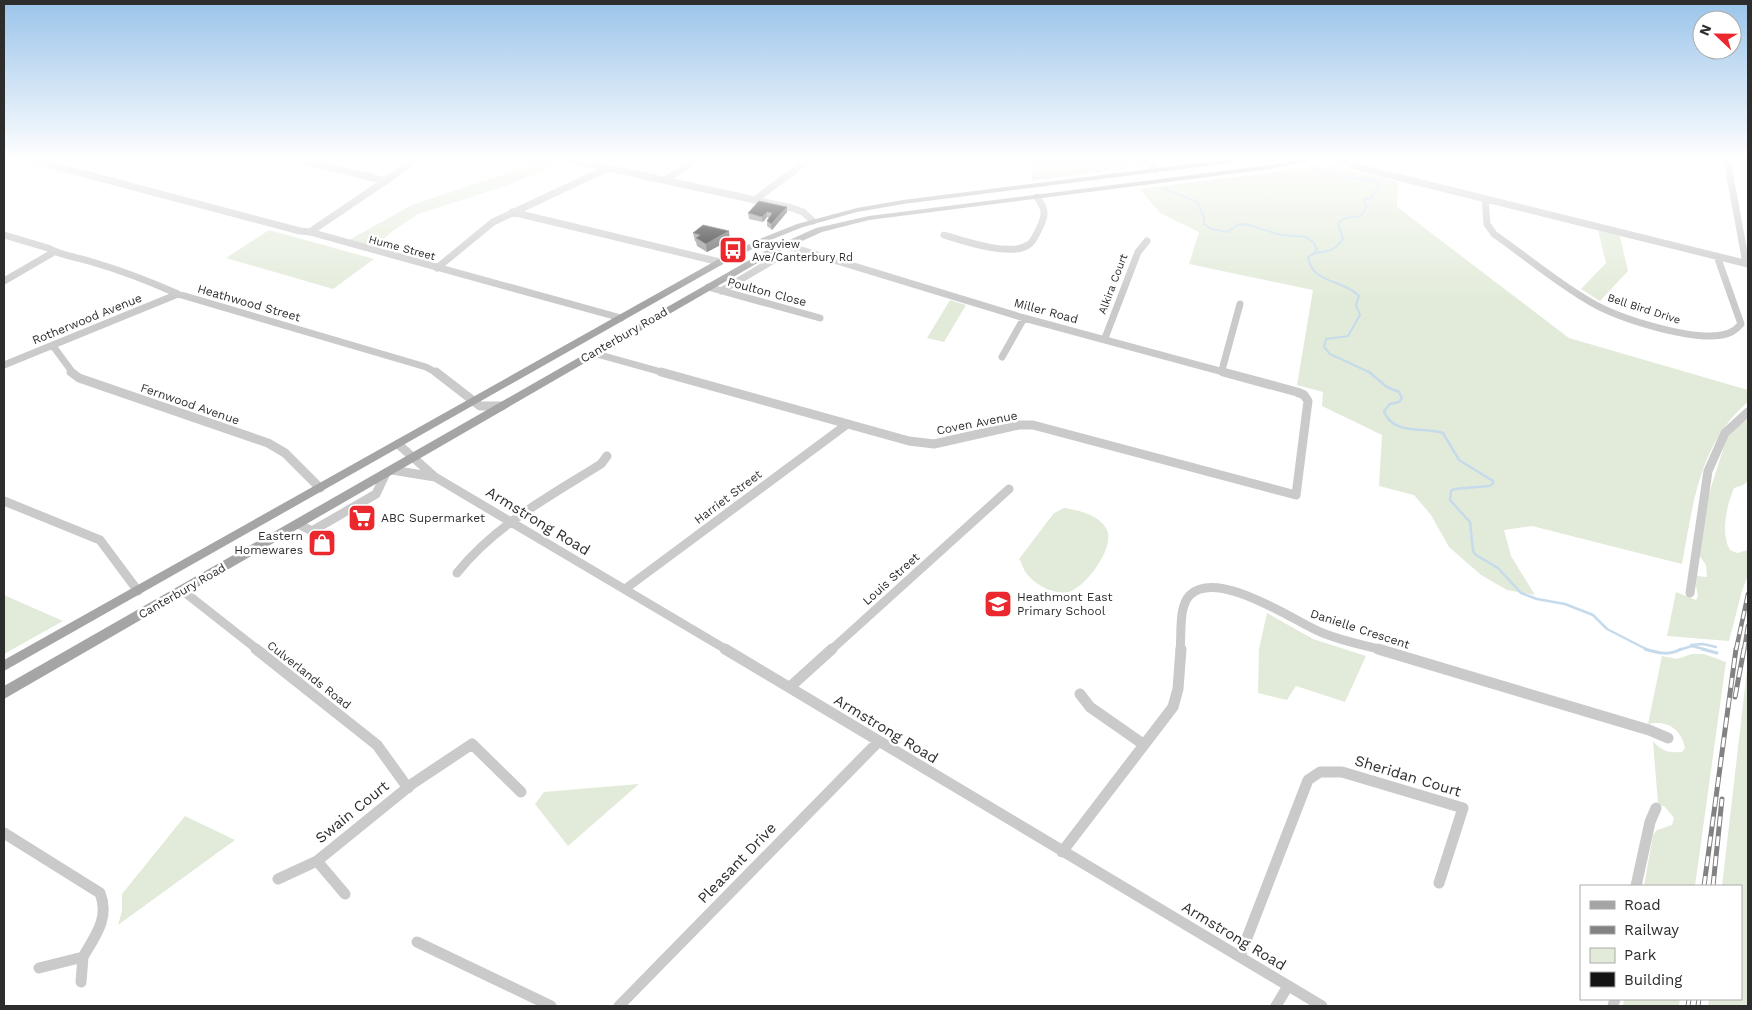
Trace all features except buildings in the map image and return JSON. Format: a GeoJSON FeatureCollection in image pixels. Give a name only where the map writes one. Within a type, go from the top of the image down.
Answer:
{"type":"FeatureCollection","features":[{"type":"Feature","properties":{"kind":"main road","name":"Canterbury Road"},"geometry":{"type":"LineString","coordinates":[[4,666],[398,444],[477,404],[720,262],[766,239],[814,221],[873,207]]}},
{"type":"Feature","properties":{"kind":"main road","name":"Canterbury Road"},"geometry":{"type":"LineString","coordinates":[[4,693],[784,245],[819,230],[869,218],[956,207]]}},
{"type":"Feature","properties":{"kind":"main road"},"geometry":{"type":"LineString","coordinates":[[720,262],[741,268]]}},
{"type":"Feature","properties":{"kind":"main road"},"geometry":{"type":"LineString","coordinates":[[622,318],[635,329]]}},
{"type":"Feature","properties":{"kind":"main road"},"geometry":{"type":"LineString","coordinates":[[202,555],[204,560],[211,562],[218,570]]}},
{"type":"Feature","properties":{"kind":"street","name":"Hume Street"},"geometry":{"type":"LineString","coordinates":[[211,207],[310,232],[622,318]]}},
{"type":"Feature","properties":{"kind":"street"},"geometry":{"type":"LineString","coordinates":[[310,232],[346,207]]}},
{"type":"Feature","properties":{"kind":"street"},"geometry":{"type":"LineString","coordinates":[[437,268],[493,222],[523,207]]}},
{"type":"Feature","properties":{"kind":"street"},"geometry":{"type":"LineString","coordinates":[[786,207],[798,210],[814,221]]}},
{"type":"Feature","properties":{"kind":"street"},"geometry":{"type":"LineString","coordinates":[[944,236],[1001,248],[1014,249],[1025,247],[1032,241],[1046,213],[1043,207]]}},
{"type":"Feature","properties":{"kind":"street","name":"Bell Bird Drive"},"geometry":{"type":"LineString","coordinates":[[1486,207],[1487,224],[1494,234],[1595,304],[1615,313],[1686,334],[1716,336],[1736,330],[1741,324],[1717,256]]}},
{"type":"Feature","properties":{"kind":"street"},"geometry":{"type":"LineString","coordinates":[[1522,207],[1747,264],[1736,207]]}},
{"type":"Feature","properties":{"kind":"street"},"geometry":{"type":"LineString","coordinates":[[512,212],[720,262]]}},
{"type":"Feature","properties":{"kind":"street","name":"Heathwood Street"},"geometry":{"type":"LineString","coordinates":[[4,235],[140,277],[178,294],[426,367],[436,372],[477,404]]}},
{"type":"Feature","properties":{"kind":"street","name":"Alkira Court"},"geometry":{"type":"LineString","coordinates":[[1105,338],[1138,252],[1147,241]]}},
{"type":"Feature","properties":{"kind":"street","name":"Miller Road"},"geometry":{"type":"LineString","coordinates":[[784,245],[1024,318],[1222,370],[1304,395]]}},
{"type":"Feature","properties":{"kind":"street"},"geometry":{"type":"LineString","coordinates":[[4,281],[54,252]]}},
{"type":"Feature","properties":{"kind":"street"},"geometry":{"type":"LineString","coordinates":[[721,291],[777,258]]}},
{"type":"Feature","properties":{"kind":"street","name":"Poulton Close"},"geometry":{"type":"LineString","coordinates":[[708,287],[820,318]]}},
{"type":"Feature","properties":{"kind":"street","name":"Rotherwood Avenue"},"geometry":{"type":"LineString","coordinates":[[4,365],[178,294]]}},
{"type":"Feature","properties":{"kind":"street"},"geometry":{"type":"LineString","coordinates":[[1222,370],[1240,304]]}},
{"type":"Feature","properties":{"kind":"street"},"geometry":{"type":"LineString","coordinates":[[1002,357],[1024,318]]}},
{"type":"Feature","properties":{"kind":"street","name":"Fernwood Avenue"},"geometry":{"type":"LineString","coordinates":[[53,346],[70,371],[79,378],[268,443],[285,453],[320,488]]}},
{"type":"Feature","properties":{"kind":"street","name":"Coven Avenue"},"geometry":{"type":"LineString","coordinates":[[594,353],[846,425],[909,441],[934,444],[1019,425],[1034,425],[1296,495],[1308,401],[1304,395]]}},
{"type":"Feature","properties":{"kind":"street"},"geometry":{"type":"LineString","coordinates":[[476,421],[477,404],[502,406]]}},
{"type":"Feature","properties":{"kind":"street"},"geometry":{"type":"LineString","coordinates":[[1690,593],[1708,471],[1725,433],[1748,412]]}},
{"type":"Feature","properties":{"kind":"street","name":"Harriet Street"},"geometry":{"type":"LineString","coordinates":[[625,589],[846,425]]}},
{"type":"Feature","properties":{"kind":"street","name":"Armstrong Road"},"geometry":{"type":"LineString","coordinates":[[398,444],[435,477],[510,523],[790,687],[878,742],[1322,1006]]}},
{"type":"Feature","properties":{"kind":"street"},"geometry":{"type":"LineString","coordinates":[[456,573],[465,561],[510,523],[601,464],[607,456]]}},
{"type":"Feature","properties":{"kind":"street","name":"Armstrong Road"},"geometry":{"type":"LineString","coordinates":[[389,471],[435,477]]}},
{"type":"Feature","properties":{"kind":"street","name":"Louis Street"},"geometry":{"type":"LineString","coordinates":[[790,687],[1009,489]]}},
{"type":"Feature","properties":{"kind":"street"},"geometry":{"type":"LineString","coordinates":[[4,501],[100,540],[138,591]]}},
{"type":"Feature","properties":{"kind":"street","name":"Danielle Crescent"},"geometry":{"type":"LineString","coordinates":[[1062,852],[1173,707],[1178,689],[1185,602],[1191,594],[1210,587],[1261,600],[1318,631],[1649,730],[1668,738]]}},
{"type":"Feature","properties":{"kind":"street","name":"Culverlands Road"},"geometry":{"type":"LineString","coordinates":[[183,591],[377,745],[408,788]]}},
{"type":"Feature","properties":{"kind":"street"},"geometry":{"type":"LineString","coordinates":[[1080,694],[1090,707],[1144,744]]}},
{"type":"Feature","properties":{"kind":"street","name":"Pleasant Drive"},"geometry":{"type":"LineString","coordinates":[[619,1006],[878,742]]}},
{"type":"Feature","properties":{"kind":"street"},"geometry":{"type":"LineString","coordinates":[[408,788],[454,754],[472,744],[521,792]]}},
{"type":"Feature","properties":{"kind":"street","name":"Sheridan Court"},"geometry":{"type":"LineString","coordinates":[[1240,956],[1308,780],[1320,772],[1342,772],[1464,808],[1439,882]]}},
{"type":"Feature","properties":{"kind":"street","name":"Swain Court"},"geometry":{"type":"LineString","coordinates":[[278,879],[317,861],[408,788]]}},
{"type":"Feature","properties":{"kind":"street"},"geometry":{"type":"LineString","coordinates":[[1636,885],[1650,822],[1656,808]]}},
{"type":"Feature","properties":{"kind":"street"},"geometry":{"type":"LineString","coordinates":[[4,833],[100,893],[105,901],[106,912],[102,924],[83,957],[81,982]]}},
{"type":"Feature","properties":{"kind":"street","name":"Swain Court"},"geometry":{"type":"LineString","coordinates":[[317,861],[345,894]]}},
{"type":"Feature","properties":{"kind":"street"},"geometry":{"type":"LineString","coordinates":[[417,942],[551,1006]]}},
{"type":"Feature","properties":{"kind":"street"},"geometry":{"type":"LineString","coordinates":[[40,968],[83,957]]}},
{"type":"Feature","properties":{"kind":"street"},"geometry":{"type":"LineString","coordinates":[[1276,1006],[1288,986]]}},
{"type":"Feature","properties":{"kind":"green space"},"geometry":{"type":"Polygon","coordinates":[[[408,207],[439,207],[418,214],[394,230],[374,247],[349,240],[408,207]]]}},
{"type":"Feature","properties":{"kind":"green space"},"geometry":{"type":"Polygon","coordinates":[[[1155,207],[1397,207],[1569,338],[1748,390],[1748,402],[1732,418],[1708,456],[1695,498],[1682,564],[1532,526],[1504,530],[1511,556],[1535,595],[1507,590],[1481,575],[1449,547],[1431,515],[1414,495],[1379,486],[1382,435],[1322,406],[1323,392],[1297,385],[1313,290],[1189,264],[1199,232],[1160,213],[1155,207]]]}},
{"type":"Feature","properties":{"kind":"green space"},"geometry":{"type":"Polygon","coordinates":[[[269,230],[374,259],[333,289],[226,258],[269,230]]]}},
{"type":"Feature","properties":{"kind":"green space"},"geometry":{"type":"Polygon","coordinates":[[[1598,230],[1620,236],[1628,271],[1600,301],[1581,289],[1606,263],[1598,230]]]}},
{"type":"Feature","properties":{"kind":"green space"},"geometry":{"type":"Polygon","coordinates":[[[950,300],[966,305],[944,342],[927,338],[950,300]]]}},
{"type":"Feature","properties":{"kind":"green space"},"geometry":{"type":"Polygon","coordinates":[[[1748,419],[1748,481],[1734,488],[1729,502],[1725,527],[1725,536],[1730,550],[1737,553],[1748,550],[1748,575],[1729,641],[1667,636],[1676,592],[1696,600],[1698,596],[1697,576],[1707,577],[1706,565],[1699,555],[1707,500],[1728,434],[1748,419]]]}},
{"type":"Feature","properties":{"kind":"green space"},"geometry":{"type":"Polygon","coordinates":[[[1064,508],[1094,517],[1104,525],[1108,538],[1103,556],[1091,575],[1076,589],[1063,593],[1045,588],[1034,581],[1026,573],[1019,559],[1054,513],[1064,508]]]}},
{"type":"Feature","properties":{"kind":"green space"},"geometry":{"type":"Polygon","coordinates":[[[4,595],[63,621],[4,654],[4,595]]]}},
{"type":"Feature","properties":{"kind":"green space"},"geometry":{"type":"Polygon","coordinates":[[[1267,613],[1313,639],[1366,656],[1345,702],[1296,686],[1287,700],[1258,693],[1259,649],[1267,613]]]}},
{"type":"Feature","properties":{"kind":"green space"},"geometry":{"type":"Polygon","coordinates":[[[1692,654],[1704,654],[1726,662],[1695,885],[1644,885],[1653,835],[1657,830],[1672,825],[1674,818],[1665,807],[1658,804],[1653,741],[1659,747],[1669,752],[1682,752],[1685,748],[1677,731],[1672,727],[1662,723],[1648,724],[1662,656],[1677,659],[1692,654]]]}},
{"type":"Feature","properties":{"kind":"green space"},"geometry":{"type":"Polygon","coordinates":[[[1748,661],[1748,1006],[1708,1006],[1709,1000],[1742,1000],[1742,885],[1722,885],[1748,661]]]}},
{"type":"Feature","properties":{"kind":"green space"},"geometry":{"type":"Polygon","coordinates":[[[639,784],[568,846],[535,804],[544,792],[639,784]]]}},
{"type":"Feature","properties":{"kind":"green space"},"geometry":{"type":"Polygon","coordinates":[[[185,816],[235,840],[118,925],[122,911],[122,894],[185,816]]]}},
{"type":"Feature","properties":{"kind":"green space"},"geometry":{"type":"Polygon","coordinates":[[[1624,1000],[1680,1000],[1679,1006],[1623,1006],[1624,1000]]]}},
{"type":"Feature","properties":{"kind":"waterway"},"geometry":{"type":"LineString","coordinates":[[1199,207],[1204,217],[1204,224],[1211,229],[1228,232],[1237,225],[1245,224],[1281,235],[1306,237],[1313,242],[1317,249],[1314,253]]}},
{"type":"Feature","properties":{"kind":"waterway"},"geometry":{"type":"LineString","coordinates":[[1366,207],[1361,216],[1345,218],[1338,223],[1343,239],[1338,245],[1330,250],[1308,257],[1315,272],[1359,296],[1356,305],[1360,315],[1348,336],[1326,339],[1324,347],[1330,354],[1369,372]]}},
{"type":"Feature","properties":{"kind":"waterway"},"geometry":{"type":"LineString","coordinates":[[1369,372],[1387,387],[1399,392],[1402,398],[1399,402],[1390,404],[1384,411],[1388,419],[1401,427],[1443,433],[1459,460],[1493,481],[1493,484],[1489,486],[1454,489],[1451,491],[1450,500],[1470,522],[1473,551],[1476,555],[1498,568],[1521,593],[1537,599],[1565,604],[1593,615],[1607,629],[1647,650]]}},
{"type":"Feature","properties":{"kind":"waterway"},"geometry":{"type":"LineString","coordinates":[[1691,645],[1703,644],[1716,647]]}},
{"type":"Feature","properties":{"kind":"waterway"},"geometry":{"type":"LineString","coordinates":[[1679,650],[1692,646],[1707,650]]}},
{"type":"Feature","properties":{"kind":"waterway"},"geometry":{"type":"LineString","coordinates":[[1702,649],[1717,653]]}},
{"type":"Feature","properties":{"kind":"waterway"},"geometry":{"type":"LineString","coordinates":[[1647,650],[1659,653],[1679,650]]}},
{"type":"Feature","properties":{"kind":"railway"},"geometry":{"type":"LineString","coordinates":[[1736,650],[1748,594]]}},
{"type":"Feature","properties":{"kind":"railway"},"geometry":{"type":"LineString","coordinates":[[1744,650],[1748,626]]}},
{"type":"Feature","properties":{"kind":"railway"},"geometry":{"type":"LineString","coordinates":[[1704,885],[1736,649]]}},
{"type":"Feature","properties":{"kind":"railway"},"geometry":{"type":"LineString","coordinates":[[1735,697],[1744,649]]}},
{"type":"Feature","properties":{"kind":"railway"},"geometry":{"type":"LineString","coordinates":[[1713,885],[1722,799]]}},
{"type":"Feature","properties":{"kind":"railway"},"geometry":{"type":"LineString","coordinates":[[1688,1006],[1689,1000]]}},
{"type":"Feature","properties":{"kind":"railway"},"geometry":{"type":"LineString","coordinates":[[1698,1006],[1699,1000]]}},
{"type":"Feature","properties":{"kind":"place","name":"Grayview Ave/Canterbury Rd"},"geometry":{"type":"Point","coordinates":[733,250]}},
{"type":"Feature","properties":{"kind":"place","name":"ABC Supermarket"},"geometry":{"type":"Point","coordinates":[362,518]}},
{"type":"Feature","properties":{"kind":"place","name":"Eastern Homewares"},"geometry":{"type":"Point","coordinates":[322,543]}},
{"type":"Feature","properties":{"kind":"place","name":"Heathmont East Primary School"},"geometry":{"type":"Point","coordinates":[998,604]}}]}
